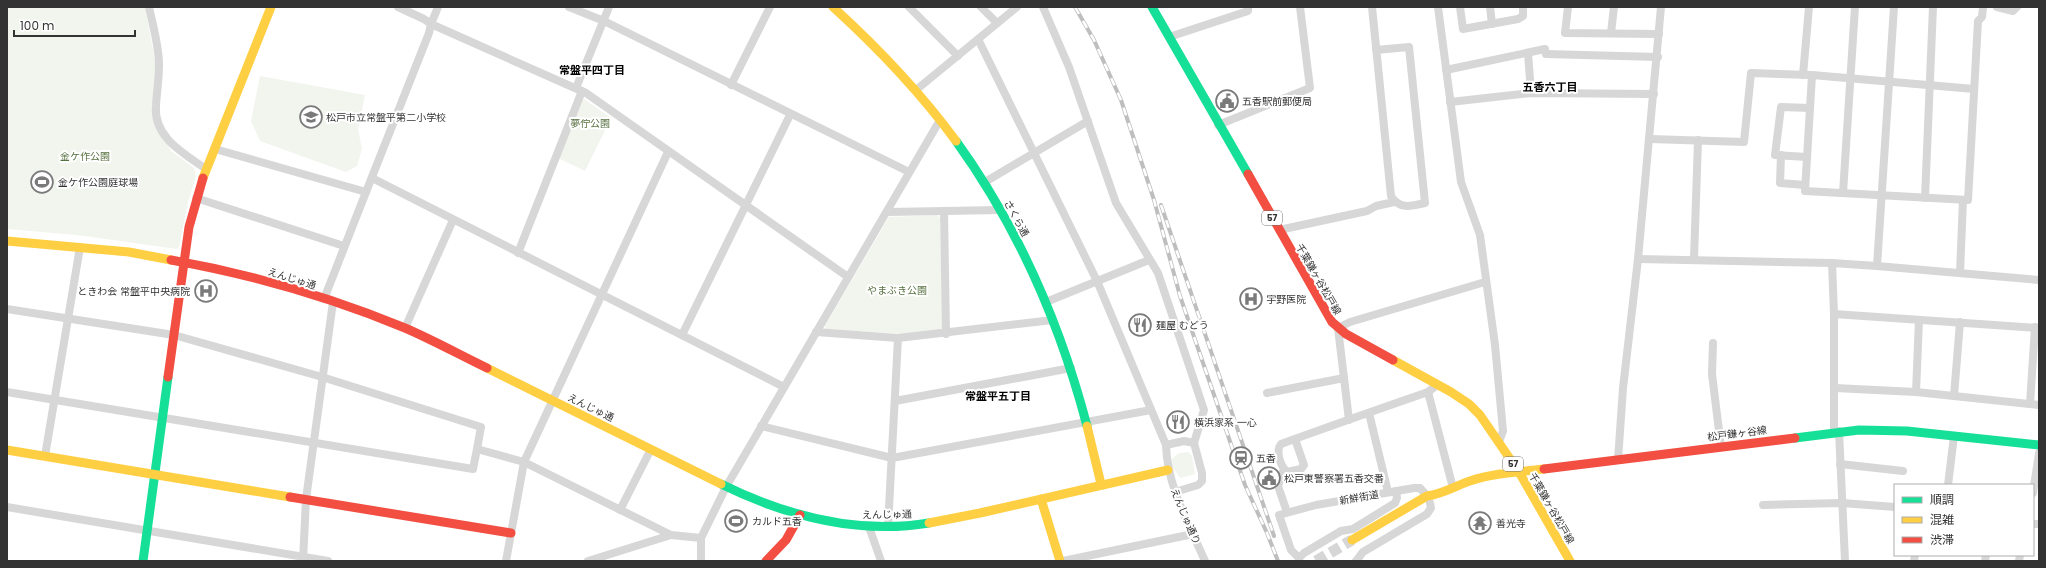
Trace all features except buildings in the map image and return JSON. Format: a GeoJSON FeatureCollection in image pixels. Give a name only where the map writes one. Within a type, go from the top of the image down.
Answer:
{"type":"FeatureCollection","features":[{"type":"Feature","properties":{"kind":"street"},"geometry":{"type":"LineString","coordinates":[[149,7],[159,64],[156,106],[159,124],[164,136],[172,145],[206,169]]}},
{"type":"Feature","properties":{"kind":"street"},"geometry":{"type":"LineString","coordinates":[[143,561],[189,227],[196,198],[206,169],[271,7]]}},
{"type":"Feature","properties":{"kind":"street"},"geometry":{"type":"LineString","coordinates":[[398,7],[424,19],[431,24],[579,89],[848,277]]}},
{"type":"Feature","properties":{"kind":"street"},"geometry":{"type":"LineString","coordinates":[[303,559],[306,499],[322,377],[328,301],[344,246],[438,7]]}},
{"type":"Feature","properties":{"kind":"street"},"geometry":{"type":"LineString","coordinates":[[569,7],[604,21],[790,115],[909,172]]}},
{"type":"Feature","properties":{"kind":"street"},"geometry":{"type":"LineString","coordinates":[[518,253],[609,7]]}},
{"type":"Feature","properties":{"kind":"street"},"geometry":{"type":"LineString","coordinates":[[731,85],[770,7]]}},
{"type":"Feature","properties":{"kind":"street","name":"さくら通"},"geometry":{"type":"LineString","coordinates":[[833,7],[868,39],[916,90],[940,120],[985,182],[1001,210],[1033,271],[1071,368],[1101,484]]}},
{"type":"Feature","properties":{"kind":"street"},"geometry":{"type":"LineString","coordinates":[[909,7],[958,56]]}},
{"type":"Feature","properties":{"kind":"street"},"geometry":{"type":"LineString","coordinates":[[981,7],[997,23]]}},
{"type":"Feature","properties":{"kind":"street"},"geometry":{"type":"LineString","coordinates":[[916,90],[1017,7]]}},
{"type":"Feature","properties":{"kind":"street"},"geometry":{"type":"LineString","coordinates":[[1043,7],[1064,53],[1116,203],[1158,273],[1204,410],[1194,444],[1200,462],[1202,481],[1198,486],[1175,492]]}},
{"type":"Feature","properties":{"kind":"street","name":"千葉鎌ヶ谷松戸線"},"geometry":{"type":"LineString","coordinates":[[1152,7],[1327,314],[1338,328],[1437,384],[1469,404],[1480,415],[1518,472],[1570,561]]}},
{"type":"Feature","properties":{"kind":"street"},"geometry":{"type":"LineString","coordinates":[[1169,37],[1248,12],[1248,7]]}},
{"type":"Feature","properties":{"kind":"street"},"geometry":{"type":"LineString","coordinates":[[1218,125],[1310,88],[1300,7]]}},
{"type":"Feature","properties":{"kind":"street"},"geometry":{"type":"LineString","coordinates":[[1372,7],[1391,196],[1394,202]]}},
{"type":"Feature","properties":{"kind":"street"},"geometry":{"type":"LineString","coordinates":[[1438,7],[1461,182],[1480,235],[1485,282],[1495,345],[1503,431],[1499,442]]}},
{"type":"Feature","properties":{"kind":"street"},"geometry":{"type":"LineString","coordinates":[[1460,7],[1463,29],[1518,19],[1523,16],[1523,7]]}},
{"type":"Feature","properties":{"kind":"street"},"geometry":{"type":"LineString","coordinates":[[1490,7],[1492,24]]}},
{"type":"Feature","properties":{"kind":"street"},"geometry":{"type":"LineString","coordinates":[[1568,7],[1565,33],[1660,34]]}},
{"type":"Feature","properties":{"kind":"street"},"geometry":{"type":"LineString","coordinates":[[1611,33],[1614,7]]}},
{"type":"Feature","properties":{"kind":"street"},"geometry":{"type":"LineString","coordinates":[[1618,460],[1623,388],[1638,259],[1662,7]]}},
{"type":"Feature","properties":{"kind":"street"},"geometry":{"type":"LineString","coordinates":[[1803,75],[1809,7]]}},
{"type":"Feature","properties":{"kind":"street"},"geometry":{"type":"LineString","coordinates":[[1843,193],[1855,7]]}},
{"type":"Feature","properties":{"kind":"street"},"geometry":{"type":"LineString","coordinates":[[1877,266],[1894,7]]}},
{"type":"Feature","properties":{"kind":"street"},"geometry":{"type":"LineString","coordinates":[[1925,198],[1933,7]]}},
{"type":"Feature","properties":{"kind":"street"},"geometry":{"type":"LineString","coordinates":[[1812,75],[1805,191],[1968,200],[1978,22],[1982,17],[1983,7]]}},
{"type":"Feature","properties":{"kind":"street"},"geometry":{"type":"LineString","coordinates":[[1997,7],[2013,10],[2017,7]]}},
{"type":"Feature","properties":{"kind":"street","name":"えんじゅ通り"},"geometry":{"type":"LineString","coordinates":[[978,39],[1097,281],[1166,445],[1168,470],[1175,492],[1205,561]]}},
{"type":"Feature","properties":{"kind":"street"},"geometry":{"type":"LineString","coordinates":[[1279,230],[1367,211],[1376,206],[1394,202],[1403,206],[1425,203],[1411,53],[1409,47],[1376,50]]}},
{"type":"Feature","properties":{"kind":"street"},"geometry":{"type":"LineString","coordinates":[[1446,70],[1528,53],[1546,52],[1658,57]]}},
{"type":"Feature","properties":{"kind":"street"},"geometry":{"type":"LineString","coordinates":[[1528,53],[1531,93]]}},
{"type":"Feature","properties":{"kind":"street"},"geometry":{"type":"LineString","coordinates":[[1650,139],[1744,142],[1751,74],[1812,75],[1974,89]]}},
{"type":"Feature","properties":{"kind":"street"},"geometry":{"type":"LineString","coordinates":[[1450,102],[1531,93],[1654,94]]}},
{"type":"Feature","properties":{"kind":"street"},"geometry":{"type":"LineString","coordinates":[[1807,157],[1775,155],[1781,107],[1810,108]]}},
{"type":"Feature","properties":{"kind":"street"},"geometry":{"type":"LineString","coordinates":[[682,335],[790,115]]}},
{"type":"Feature","properties":{"kind":"street"},"geometry":{"type":"LineString","coordinates":[[701,561],[701,538],[726,487],[940,120]]}},
{"type":"Feature","properties":{"kind":"street"},"geometry":{"type":"LineString","coordinates":[[985,182],[1088,122]]}},
{"type":"Feature","properties":{"kind":"street"},"geometry":{"type":"LineString","coordinates":[[1694,259],[1698,140]]}},
{"type":"Feature","properties":{"kind":"street"},"geometry":{"type":"LineString","coordinates":[[215,149],[366,192]]}},
{"type":"Feature","properties":{"kind":"street"},"geometry":{"type":"LineString","coordinates":[[506,561],[524,462],[668,152]]}},
{"type":"Feature","properties":{"kind":"street"},"geometry":{"type":"LineString","coordinates":[[1781,155],[1780,183],[1805,185]]}},
{"type":"Feature","properties":{"kind":"street"},"geometry":{"type":"LineString","coordinates":[[372,178],[784,387]]}},
{"type":"Feature","properties":{"kind":"street"},"geometry":{"type":"LineString","coordinates":[[196,198],[344,246]]}},
{"type":"Feature","properties":{"kind":"street"},"geometry":{"type":"LineString","coordinates":[[1960,273],[1963,200]]}},
{"type":"Feature","properties":{"kind":"street"},"geometry":{"type":"LineString","coordinates":[[887,212],[1001,210]]}},
{"type":"Feature","properties":{"kind":"street"},"geometry":{"type":"LineString","coordinates":[[944,211],[946,334]]}},
{"type":"Feature","properties":{"kind":"street"},"geometry":{"type":"LineString","coordinates":[[406,328],[454,220]]}},
{"type":"Feature","properties":{"kind":"street","name":"えんじゅ通"},"geometry":{"type":"LineString","coordinates":[[7,241],[129,252],[184,262],[254,278],[328,301],[406,328],[756,501],[800,515],[839,524],[869,527],[922,524],[1168,470]]}},
{"type":"Feature","properties":{"kind":"street"},"geometry":{"type":"LineString","coordinates":[[45,456],[80,247]]}},
{"type":"Feature","properties":{"kind":"street"},"geometry":{"type":"LineString","coordinates":[[1638,259],[1832,263],[2039,280]]}},
{"type":"Feature","properties":{"kind":"street"},"geometry":{"type":"LineString","coordinates":[[1046,302],[1149,260]]}},
{"type":"Feature","properties":{"kind":"street"},"geometry":{"type":"LineString","coordinates":[[1832,263],[1835,388],[1845,561]]}},
{"type":"Feature","properties":{"kind":"street"},"geometry":{"type":"LineString","coordinates":[[1349,420],[1338,328],[1350,322],[1485,282]]}},
{"type":"Feature","properties":{"kind":"street"},"geometry":{"type":"LineString","coordinates":[[7,310],[174,335],[322,377],[481,427],[473,469],[7,392]]}},
{"type":"Feature","properties":{"kind":"street"},"geometry":{"type":"LineString","coordinates":[[1834,314],[2037,328],[2030,404]]}},
{"type":"Feature","properties":{"kind":"street"},"geometry":{"type":"LineString","coordinates":[[816,332],[898,338],[946,334],[1053,320]]}},
{"type":"Feature","properties":{"kind":"street"},"geometry":{"type":"LineString","coordinates":[[1916,392],[1919,320]]}},
{"type":"Feature","properties":{"kind":"street"},"geometry":{"type":"LineString","coordinates":[[1954,396],[1960,322]]}},
{"type":"Feature","properties":{"kind":"street"},"geometry":{"type":"LineString","coordinates":[[888,527],[898,338]]}},
{"type":"Feature","properties":{"kind":"street"},"geometry":{"type":"LineString","coordinates":[[1713,343],[1712,374],[1721,446]]}},
{"type":"Feature","properties":{"kind":"street"},"geometry":{"type":"LineString","coordinates":[[895,401],[1071,368]]}},
{"type":"Feature","properties":{"kind":"street"},"geometry":{"type":"LineString","coordinates":[[1267,393],[1344,378]]}},
{"type":"Feature","properties":{"kind":"street"},"geometry":{"type":"LineString","coordinates":[[1295,439],[1304,462],[1304,467],[1290,473],[1284,469],[1278,452],[1279,446],[1295,439],[1428,392],[1437,384]]}},
{"type":"Feature","properties":{"kind":"street"},"geometry":{"type":"LineString","coordinates":[[1835,388],[1916,392],[2039,405]]}},
{"type":"Feature","properties":{"kind":"street"},"geometry":{"type":"LineString","coordinates":[[1428,392],[1453,488]]}},
{"type":"Feature","properties":{"kind":"street"},"geometry":{"type":"LineString","coordinates":[[761,426],[892,458],[1151,410]]}},
{"type":"Feature","properties":{"kind":"street"},"geometry":{"type":"LineString","coordinates":[[1284,469],[1278,486],[1287,512],[1279,515],[1291,550],[1299,560],[1304,553],[1340,531],[1353,529],[1395,503],[1397,498],[1392,492],[1369,413]]}},
{"type":"Feature","properties":{"kind":"street","name":"松戸鎌ヶ谷線"},"geometry":{"type":"LineString","coordinates":[[1426,501],[1453,488],[1485,478],[1518,472],[1837,432],[1884,430],[2039,445]]}},
{"type":"Feature","properties":{"kind":"street"},"geometry":{"type":"LineString","coordinates":[[1948,484],[1954,436]]}},
{"type":"Feature","properties":{"kind":"street"},"geometry":{"type":"LineString","coordinates":[[1166,445],[1184,441],[1194,444]]}},
{"type":"Feature","properties":{"kind":"street"},"geometry":{"type":"LineString","coordinates":[[477,449],[524,462],[671,535],[701,538]]}},
{"type":"Feature","properties":{"kind":"street"},"geometry":{"type":"LineString","coordinates":[[620,510],[651,449]]}},
{"type":"Feature","properties":{"kind":"street"},"geometry":{"type":"LineString","coordinates":[[7,450],[511,533]]}},
{"type":"Feature","properties":{"kind":"street"},"geometry":{"type":"LineString","coordinates":[[2034,486],[2039,453]]}},
{"type":"Feature","properties":{"kind":"street"},"geometry":{"type":"LineString","coordinates":[[1840,464],[1903,471]]}},
{"type":"Feature","properties":{"kind":"street","name":"新鮮街道"},"geometry":{"type":"LineString","coordinates":[[1287,512],[1420,488],[1426,501]]}},
{"type":"Feature","properties":{"kind":"street"},"geometry":{"type":"LineString","coordinates":[[1041,499],[1060,561]]}},
{"type":"Feature","properties":{"kind":"street"},"geometry":{"type":"LineString","coordinates":[[1354,542],[1426,501],[1431,508],[1427,514],[1363,552],[1356,561]]}},
{"type":"Feature","properties":{"kind":"street"},"geometry":{"type":"LineString","coordinates":[[1763,505],[1842,503],[1894,507]]}},
{"type":"Feature","properties":{"kind":"street"},"geometry":{"type":"LineString","coordinates":[[7,507],[303,559],[328,561]]}},
{"type":"Feature","properties":{"kind":"street"},"geometry":{"type":"LineString","coordinates":[[766,561],[778,551],[792,532],[800,515]]}},
{"type":"Feature","properties":{"kind":"street"},"geometry":{"type":"LineString","coordinates":[[869,527],[882,561]]}},
{"type":"Feature","properties":{"kind":"street"},"geometry":{"type":"LineString","coordinates":[[1063,561],[1193,534]]}},
{"type":"Feature","properties":{"kind":"street"},"geometry":{"type":"LineString","coordinates":[[588,561],[671,535]]}},
{"type":"Feature","properties":{"kind":"green space","name":"金ケ作公園"},"geometry":{"type":"Polygon","coordinates":[[[145,7],[156,66],[153,119],[158,132],[164,136],[171,151],[194,168],[196,176],[188,202],[179,247],[177,249],[77,235],[7,229],[7,8],[145,7]]]}},
{"type":"Feature","properties":{"kind":"green space"},"geometry":{"type":"Polygon","coordinates":[[[260,76],[365,95],[358,129],[362,149],[357,166],[346,172],[260,141],[251,121],[260,76]]]}},
{"type":"Feature","properties":{"kind":"green space","name":"夢佇公園"},"geometry":{"type":"Polygon","coordinates":[[[584,99],[611,118],[585,171],[558,158],[581,101],[584,99]]]}},
{"type":"Feature","properties":{"kind":"green space","name":"やまぶき公園"},"geometry":{"type":"Polygon","coordinates":[[[937,215],[940,218],[942,327],[940,330],[905,334],[826,329],[825,326],[889,217],[937,215]]]}},
{"type":"Feature","properties":{"kind":"green space"},"geometry":{"type":"Polygon","coordinates":[[[1188,452],[1192,456],[1195,474],[1180,478],[1172,466],[1172,459],[1179,453],[1188,452]]]}},
{"type":"Feature","properties":{"kind":"tunnel"},"geometry":{"type":"LineString","coordinates":[[1316,561],[1352,540]]}},
{"type":"Feature","properties":{"kind":"railway"},"geometry":{"type":"LineString","coordinates":[[1075,7],[1094,40],[1121,100],[1154,200],[1180,296],[1245,485],[1278,561]]}},
{"type":"Feature","properties":{"kind":"railway"},"geometry":{"type":"LineString","coordinates":[[1161,205],[1274,536]]}},
{"type":"Feature","properties":{"kind":"traffic: fast"},"geometry":{"type":"LineString","coordinates":[[1152,7],[1248,174]]}},
{"type":"Feature","properties":{"kind":"traffic: fast"},"geometry":{"type":"LineString","coordinates":[[956,141],[999,207],[1035,277],[1064,350],[1087,426]]}},
{"type":"Feature","properties":{"kind":"traffic: fast"},"geometry":{"type":"LineString","coordinates":[[143,561],[168,377]]}},
{"type":"Feature","properties":{"kind":"traffic: fast"},"geometry":{"type":"LineString","coordinates":[[1795,438],[1859,430],[1907,431],[2039,445]]}},
{"type":"Feature","properties":{"kind":"traffic: fast"},"geometry":{"type":"LineString","coordinates":[[721,484],[796,514],[822,520],[875,526],[902,526],[929,523]]}},
{"type":"Feature","properties":{"kind":"traffic: slow"},"geometry":{"type":"LineString","coordinates":[[203,178],[271,7]]}},
{"type":"Feature","properties":{"kind":"traffic: slow"},"geometry":{"type":"LineString","coordinates":[[833,7],[898,71],[928,105],[956,141]]}},
{"type":"Feature","properties":{"kind":"traffic: slow"},"geometry":{"type":"LineString","coordinates":[[7,241],[129,252],[171,260]]}},
{"type":"Feature","properties":{"kind":"traffic: slow"},"geometry":{"type":"LineString","coordinates":[[1393,360],[1451,392],[1469,404],[1480,415],[1519,472],[1570,561]]}},
{"type":"Feature","properties":{"kind":"traffic: slow"},"geometry":{"type":"LineString","coordinates":[[487,368],[721,484]]}},
{"type":"Feature","properties":{"kind":"traffic: slow"},"geometry":{"type":"LineString","coordinates":[[1087,426],[1101,484]]}},
{"type":"Feature","properties":{"kind":"traffic: slow"},"geometry":{"type":"LineString","coordinates":[[7,450],[290,497]]}},
{"type":"Feature","properties":{"kind":"traffic: slow"},"geometry":{"type":"LineString","coordinates":[[1352,540],[1427,496],[1438,494],[1470,481],[1488,476],[1544,469]]}},
{"type":"Feature","properties":{"kind":"traffic: slow"},"geometry":{"type":"LineString","coordinates":[[929,523],[980,513],[1168,470]]}},
{"type":"Feature","properties":{"kind":"traffic: slow"},"geometry":{"type":"LineString","coordinates":[[1041,499],[1060,561]]}},
{"type":"Feature","properties":{"kind":"traffic: jam"},"geometry":{"type":"LineString","coordinates":[[1248,174],[1332,322],[1346,334],[1393,360]]}},
{"type":"Feature","properties":{"kind":"traffic: jam"},"geometry":{"type":"LineString","coordinates":[[168,377],[189,227],[203,178]]}},
{"type":"Feature","properties":{"kind":"traffic: jam"},"geometry":{"type":"LineString","coordinates":[[171,260],[260,279],[348,306],[405,328],[487,368]]}},
{"type":"Feature","properties":{"kind":"traffic: jam"},"geometry":{"type":"LineString","coordinates":[[1544,469],[1795,438]]}},
{"type":"Feature","properties":{"kind":"traffic: jam"},"geometry":{"type":"LineString","coordinates":[[290,497],[511,533]]}},
{"type":"Feature","properties":{"kind":"traffic: jam"},"geometry":{"type":"LineString","coordinates":[[766,561],[786,540],[800,515]]}},
{"type":"Feature","properties":{"kind":"place","name":"五香駅前郵便局"},"geometry":{"type":"Point","coordinates":[1227,101]}},
{"type":"Feature","properties":{"kind":"place","name":"松戸市立常盤平第二小学校"},"geometry":{"type":"Point","coordinates":[311,117]}},
{"type":"Feature","properties":{"kind":"place","name":"金ケ作公園庭球場"},"geometry":{"type":"Point","coordinates":[42,182]}},
{"type":"Feature","properties":{"kind":"place","name":"ときわ会 常盤平中央病院"},"geometry":{"type":"Point","coordinates":[206,291]}},
{"type":"Feature","properties":{"kind":"place","name":"宇野医院"},"geometry":{"type":"Point","coordinates":[1251,299]}},
{"type":"Feature","properties":{"kind":"place","name":"麺屋 むどう"},"geometry":{"type":"Point","coordinates":[1140,325]}},
{"type":"Feature","properties":{"kind":"place","name":"横浜家系 一心"},"geometry":{"type":"Point","coordinates":[1178,422]}},
{"type":"Feature","properties":{"kind":"place","name":"五香"},"geometry":{"type":"Point","coordinates":[1241,458]}},
{"type":"Feature","properties":{"kind":"place","name":"松戸東警察署五香交番"},"geometry":{"type":"Point","coordinates":[1269,478]}},
{"type":"Feature","properties":{"kind":"place","name":"カルド五香"},"geometry":{"type":"Point","coordinates":[736,521]}},
{"type":"Feature","properties":{"kind":"place","name":"善光寺"},"geometry":{"type":"Point","coordinates":[1480,523]}},
{"type":"Feature","properties":{"kind":"district","name":"常盤平四丁目"},"geometry":{"type":"Point","coordinates":[592,70]}},
{"type":"Feature","properties":{"kind":"district","name":"五香六丁目"},"geometry":{"type":"Point","coordinates":[1550,87]}},
{"type":"Feature","properties":{"kind":"district","name":"常盤平五丁目"},"geometry":{"type":"Point","coordinates":[998,396]}}]}
